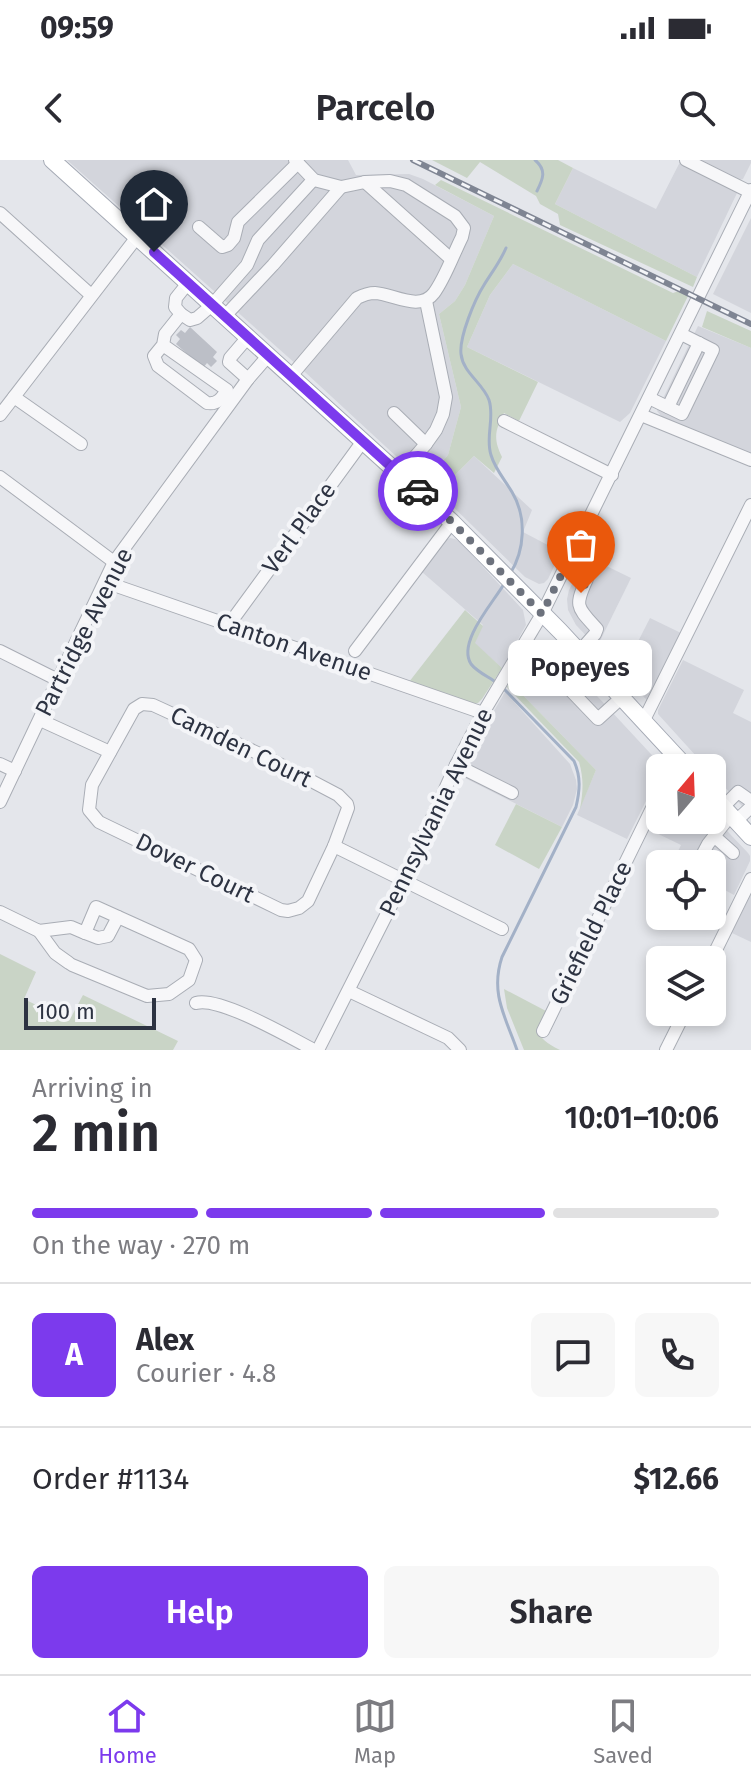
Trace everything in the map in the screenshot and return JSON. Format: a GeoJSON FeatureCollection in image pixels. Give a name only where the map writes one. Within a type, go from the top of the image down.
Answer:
{"type":"FeatureCollection","features":[{"type":"Feature","properties":{"kind":"main road"},"geometry":{"type":"LineString","coordinates":[[52,160],[452,522],[576,649],[670,754]]}},
{"type":"Feature","properties":{"kind":"main road"},"geometry":{"type":"LineString","coordinates":[[726,809],[751,836]]}},
{"type":"Feature","properties":{"kind":"street"},"geometry":{"type":"LineString","coordinates":[[686,160],[751,191]]}},
{"type":"Feature","properties":{"kind":"street"},"geometry":{"type":"LineString","coordinates":[[199,227],[222,247],[228,245],[234,238],[238,222],[297,161],[313,180],[341,187],[390,181],[406,185],[455,216],[464,228],[433,294],[426,301],[414,302],[378,293],[367,293],[357,298],[291,376]]}},
{"type":"Feature","properties":{"kind":"street"},"geometry":{"type":"LineString","coordinates":[[218,311],[247,265],[258,240],[313,180]]}},
{"type":"Feature","properties":{"kind":"street"},"geometry":{"type":"LineString","coordinates":[[365,182],[451,259]]}},
{"type":"Feature","properties":{"kind":"street"},"geometry":{"type":"LineString","coordinates":[[188,283],[176,298],[175,307],[181,314],[190,320],[218,311],[273,265],[341,187]]}},
{"type":"Feature","properties":{"kind":"street","name":"Pennsylvania Avenue"},"geometry":{"type":"LineString","coordinates":[[316,1050],[404,880],[456,765],[542,614],[751,191]]}},
{"type":"Feature","properties":{"kind":"street"},"geometry":{"type":"LineString","coordinates":[[0,213],[91,295]]}},
{"type":"Feature","properties":{"kind":"street"},"geometry":{"type":"LineString","coordinates":[[238,222],[258,240]]}},
{"type":"Feature","properties":{"kind":"street"},"geometry":{"type":"LineString","coordinates":[[0,415],[137,237]]}},
{"type":"Feature","properties":{"kind":"street"},"geometry":{"type":"LineString","coordinates":[[400,474],[436,430],[446,397],[426,301]]}},
{"type":"Feature","properties":{"kind":"street"},"geometry":{"type":"LineString","coordinates":[[163,345],[231,393],[213,404],[207,403],[158,366],[154,356],[163,345],[165,334],[181,314]]}},
{"type":"Feature","properties":{"kind":"street"},"geometry":{"type":"LineString","coordinates":[[649,398],[682,395],[713,350],[681,334]]}},
{"type":"Feature","properties":{"kind":"street"},"geometry":{"type":"LineString","coordinates":[[248,337],[229,362],[248,379]]}},
{"type":"Feature","properties":{"kind":"street","name":"Partridge Avenue"},"geometry":{"type":"LineString","coordinates":[[0,802],[114,562],[231,393],[268,356]]}},
{"type":"Feature","properties":{"kind":"street"},"geometry":{"type":"LineString","coordinates":[[14,397],[81,444]]}},
{"type":"Feature","properties":{"kind":"street"},"geometry":{"type":"LineString","coordinates":[[394,413],[426,444]]}},
{"type":"Feature","properties":{"kind":"street"},"geometry":{"type":"LineString","coordinates":[[641,415],[751,460]]}},
{"type":"Feature","properties":{"kind":"street"},"geometry":{"type":"LineString","coordinates":[[504,421],[612,475]]}},
{"type":"Feature","properties":{"kind":"street","name":"Verl Place"},"geometry":{"type":"LineString","coordinates":[[236,615],[363,441]]}},
{"type":"Feature","properties":{"kind":"street"},"geometry":{"type":"LineString","coordinates":[[0,477],[114,562]]}},
{"type":"Feature","properties":{"kind":"street"},"geometry":{"type":"LineString","coordinates":[[643,722],[751,505]]}},
{"type":"Feature","properties":{"kind":"street"},"geometry":{"type":"LineString","coordinates":[[355,651],[452,522]]}},
{"type":"Feature","properties":{"kind":"street"},"geometry":{"type":"LineString","coordinates":[[565,567],[586,576],[578,601],[581,612],[597,629],[595,634],[550,669],[598,719],[621,698]]}},
{"type":"Feature","properties":{"kind":"street","name":"Canton Avenue"},"geometry":{"type":"LineString","coordinates":[[105,582],[483,713]]}},
{"type":"Feature","properties":{"kind":"street"},"geometry":{"type":"LineString","coordinates":[[0,651],[58,680]]}},
{"type":"Feature","properties":{"kind":"street","name":"Camden Court"},"geometry":{"type":"LineString","coordinates":[[110,752],[134,709],[142,704],[153,705],[264,756],[338,795],[348,808],[334,846]]}},
{"type":"Feature","properties":{"kind":"street"},"geometry":{"type":"LineString","coordinates":[[40,720],[110,752]]}},
{"type":"Feature","properties":{"kind":"street","name":"Dover Court"},"geometry":{"type":"LineString","coordinates":[[110,752],[92,785],[88,804],[99,822],[281,910],[299,908],[308,901],[334,846]]}},
{"type":"Feature","properties":{"kind":"street"},"geometry":{"type":"LineString","coordinates":[[0,764],[15,771]]}},
{"type":"Feature","properties":{"kind":"street"},"geometry":{"type":"LineString","coordinates":[[456,765],[512,793]]}},
{"type":"Feature","properties":{"kind":"street"},"geometry":{"type":"LineString","coordinates":[[726,809],[738,792],[751,801]]}},
{"type":"Feature","properties":{"kind":"street"},"geometry":{"type":"LineString","coordinates":[[726,809],[751,807]]}},
{"type":"Feature","properties":{"kind":"street","name":"Griefield Place"},"geometry":{"type":"LineString","coordinates":[[543,1031],[646,821]]}},
{"type":"Feature","properties":{"kind":"street"},"geometry":{"type":"LineString","coordinates":[[706,850],[714,836],[733,853]]}},
{"type":"Feature","properties":{"kind":"street"},"geometry":{"type":"LineString","coordinates":[[334,846],[502,929]]}},
{"type":"Feature","properties":{"kind":"street"},"geometry":{"type":"LineString","coordinates":[[718,946],[751,879]]}},
{"type":"Feature","properties":{"kind":"street"},"geometry":{"type":"LineString","coordinates":[[0,912],[39,931],[55,953],[70,964],[147,996],[169,994],[189,980],[196,960],[189,949],[96,907],[85,933]]}},
{"type":"Feature","properties":{"kind":"street"},"geometry":{"type":"LineString","coordinates":[[39,931],[71,927],[98,938],[108,936],[118,917]]}},
{"type":"Feature","properties":{"kind":"street"},"geometry":{"type":"LineString","coordinates":[[349,991],[448,1038],[460,1050]]}},
{"type":"Feature","properties":{"kind":"street"},"geometry":{"type":"LineString","coordinates":[[196,1003],[203,1001],[224,1005],[316,1050]]}},
{"type":"Feature","properties":{"kind":"street"},"geometry":{"type":"LineString","coordinates":[[666,1050],[678,1026]]}},
{"type":"Feature","properties":{"kind":"street"},"geometry":{"type":"LineString","coordinates":[[440,1050],[443,1036]]}},
{"type":"Feature","properties":{"kind":"shaded area"},"geometry":{"type":"Polygon","coordinates":[[[67,160],[348,160],[356,175],[409,174],[494,216],[465,285],[455,301],[439,314],[461,407],[448,455],[424,482],[67,160]]]}},
{"type":"Feature","properties":{"kind":"shaded area"},"geometry":{"type":"Polygon","coordinates":[[[699,160],[751,160],[751,163],[740,180],[699,160]]]}},
{"type":"Feature","properties":{"kind":"shaded area"},"geometry":{"type":"Polygon","coordinates":[[[680,162],[737,193],[697,277],[555,204],[573,168],[656,209],[680,162]]]}},
{"type":"Feature","properties":{"kind":"shaded area"},"geometry":{"type":"Polygon","coordinates":[[[751,218],[751,313],[713,294],[751,218]]]}},
{"type":"Feature","properties":{"kind":"shaded area"},"geometry":{"type":"Polygon","coordinates":[[[513,264],[666,341],[630,413],[620,422],[467,347],[490,295],[513,264]]]}},
{"type":"Feature","properties":{"kind":"shaded area"},"geometry":{"type":"Polygon","coordinates":[[[698,326],[751,348],[751,453],[662,417],[657,411],[698,326]]]}},
{"type":"Feature","properties":{"kind":"shaded area"},"geometry":{"type":"Polygon","coordinates":[[[474,456],[532,510],[523,532],[561,552],[544,583],[539,584],[525,577],[438,492],[474,456]]]}},
{"type":"Feature","properties":{"kind":"shaded area"},"geometry":{"type":"Polygon","coordinates":[[[450,538],[460,542],[523,610],[526,625],[502,668],[474,643],[483,625],[422,572],[450,538]]]}},
{"type":"Feature","properties":{"kind":"shaded area"},"geometry":{"type":"Polygon","coordinates":[[[586,556],[631,578],[597,647],[576,625],[568,610],[569,590],[586,556]]]}},
{"type":"Feature","properties":{"kind":"shaded area"},"geometry":{"type":"Polygon","coordinates":[[[650,618],[681,633],[650,700],[647,700],[621,675],[650,618]]]}},
{"type":"Feature","properties":{"kind":"shaded area"},"geometry":{"type":"Polygon","coordinates":[[[537,641],[546,641],[651,754],[646,754],[646,801],[627,839],[577,815],[596,770],[510,682],[537,641]]]}},
{"type":"Feature","properties":{"kind":"shaded area"},"geometry":{"type":"Polygon","coordinates":[[[683,660],[744,690],[733,713],[751,722],[751,816],[726,788],[726,754],[694,754],[658,714],[683,660]]]}},
{"type":"Feature","properties":{"kind":"shaded area"},"geometry":{"type":"Polygon","coordinates":[[[505,692],[570,764],[577,789],[562,827],[461,776],[505,692]]]}},
{"type":"Feature","properties":{"kind":"shaded area"},"geometry":{"type":"Polygon","coordinates":[[[726,830],[750,856],[734,895],[726,891],[726,850],[679,850],[681,845],[658,834],[726,834],[726,830]]]}},
{"type":"Feature","properties":{"kind":"shaded area"},"geometry":{"type":"Polygon","coordinates":[[[751,894],[751,942],[732,933],[751,894]]]}},
{"type":"Feature","properties":{"kind":"green space"},"geometry":{"type":"Polygon","coordinates":[[[432,160],[558,160],[573,168],[555,204],[697,277],[693,287],[560,225],[558,214],[540,204],[536,196],[480,162],[467,178],[432,160]]]}},
{"type":"Feature","properties":{"kind":"green space"},"geometry":{"type":"Polygon","coordinates":[[[441,180],[673,293],[679,291],[688,296],[666,341],[513,264],[490,295],[467,347],[538,382],[519,421],[504,413],[501,419],[496,440],[502,457],[494,473],[474,456],[438,492],[424,482],[448,455],[461,407],[439,314],[455,301],[465,285],[494,216],[435,185],[441,180]]]}},
{"type":"Feature","properties":{"kind":"green space"},"geometry":{"type":"Polygon","coordinates":[[[707,311],[751,331],[751,348],[702,327],[707,311]]]}},
{"type":"Feature","properties":{"kind":"green space"},"geometry":{"type":"Polygon","coordinates":[[[465,610],[483,626],[475,643],[502,668],[482,699],[472,704],[409,682],[465,610]]]}},
{"type":"Feature","properties":{"kind":"green space"},"geometry":{"type":"Polygon","coordinates":[[[510,682],[596,770],[580,809],[582,774],[579,762],[507,687],[510,682]]]}},
{"type":"Feature","properties":{"kind":"green space"},"geometry":{"type":"Polygon","coordinates":[[[516,804],[562,827],[539,869],[495,845],[516,804]]]}},
{"type":"Feature","properties":{"kind":"green space"},"geometry":{"type":"Polygon","coordinates":[[[0,954],[36,972],[24,999],[69,1021],[83,995],[178,1041],[173,1050],[0,1050],[0,954]]]}},
{"type":"Feature","properties":{"kind":"green space"},"geometry":{"type":"Polygon","coordinates":[[[504,989],[546,1011],[541,1035],[560,1050],[524,1050],[507,1008],[504,989]]]}},
{"type":"Feature","properties":{"kind":"building"},"geometry":{"type":"Polygon","coordinates":[[[190,327],[217,352],[213,357],[217,361],[211,367],[207,363],[203,368],[176,344],[180,339],[176,335],[181,330],[185,333],[190,327]]]}},
{"type":"Feature","properties":{"kind":"waterway"},"geometry":{"type":"LineString","coordinates":[[535,160],[543,175],[537,191]]}},
{"type":"Feature","properties":{"kind":"waterway"},"geometry":{"type":"LineString","coordinates":[[506,248],[472,309],[462,338],[461,354],[465,367],[489,400],[491,455],[520,512],[521,544],[510,574]]}},
{"type":"Feature","properties":{"kind":"waterway"},"geometry":{"type":"LineString","coordinates":[[497,683],[474,667],[468,655],[472,634],[504,584]]}},
{"type":"Feature","properties":{"kind":"waterway"},"geometry":{"type":"LineString","coordinates":[[503,688],[574,761],[579,784],[576,807],[502,957],[498,993],[517,1050]]}},
{"type":"Feature","properties":{"kind":"railway"},"geometry":{"type":"LineString","coordinates":[[413,160],[751,324]]}},
{"type":"Feature","properties":{"kind":"way so far"},"geometry":{"type":"LineString","coordinates":[[418,491],[542,614],[565,567],[586,576],[581,593]]}},
{"type":"Feature","properties":{"kind":"place","name":"Popeyes"},"geometry":{"type":"Point","coordinates":[581,593]}},
{"type":"Feature","properties":{"kind":"route"},"geometry":{"type":"LineString","coordinates":[[154,252],[418,491]]}}]}
